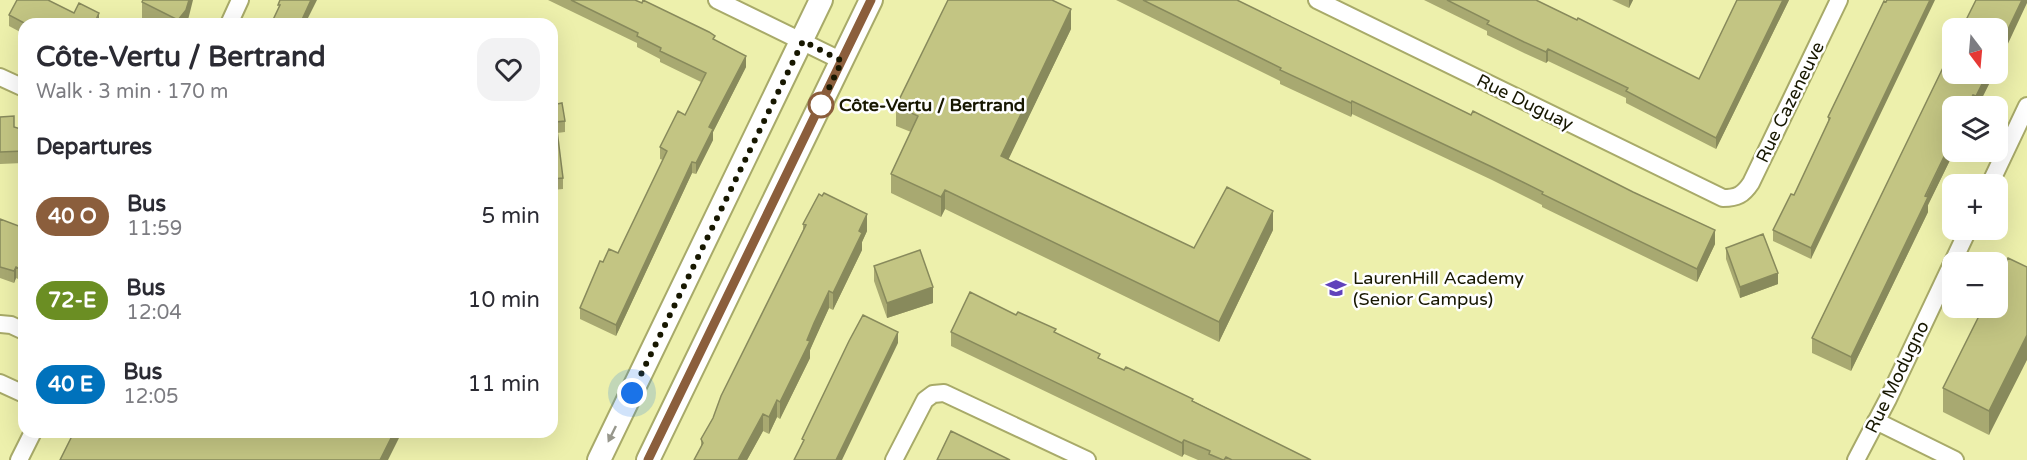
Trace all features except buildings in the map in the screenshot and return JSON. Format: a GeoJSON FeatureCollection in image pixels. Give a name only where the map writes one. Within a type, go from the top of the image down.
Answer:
{"type":"FeatureCollection","features":[{"type":"Feature","properties":{"kind":"main road"},"geometry":{"type":"LineString","coordinates":[[599,460],[821,0]]}},
{"type":"Feature","properties":{"kind":"main road"},"geometry":{"type":"LineString","coordinates":[[648,460],[871,0]]}},
{"type":"Feature","properties":{"kind":"street"},"geometry":{"type":"LineString","coordinates":[[232,18],[240,0]]}},
{"type":"Feature","properties":{"kind":"street"},"geometry":{"type":"LineString","coordinates":[[717,0],[842,61]]}},
{"type":"Feature","properties":{"kind":"street","name":"Rue Duguay"},"geometry":{"type":"LineString","coordinates":[[1317,0],[1712,194],[1723,198],[1735,198]]}},
{"type":"Feature","properties":{"kind":"street","name":"Rue Cazeneuve"},"geometry":{"type":"LineString","coordinates":[[1735,198],[1744,193],[1751,183],[1839,0]]}},
{"type":"Feature","properties":{"kind":"street"},"geometry":{"type":"LineString","coordinates":[[0,77],[18,85]]}},
{"type":"Feature","properties":{"kind":"street"},"geometry":{"type":"LineString","coordinates":[[1995,174],[2027,106]]}},
{"type":"Feature","properties":{"kind":"street","name":"Rue Modugno"},"geometry":{"type":"LineString","coordinates":[[1856,460],[1963,240]]}},
{"type":"Feature","properties":{"kind":"street"},"geometry":{"type":"LineString","coordinates":[[0,324],[18,328]]}},
{"type":"Feature","properties":{"kind":"street"},"geometry":{"type":"LineString","coordinates":[[0,383],[18,390]]}},
{"type":"Feature","properties":{"kind":"street"},"geometry":{"type":"LineString","coordinates":[[894,460],[925,400],[933,394],[944,393],[1087,460]]}},
{"type":"Feature","properties":{"kind":"street"},"geometry":{"type":"LineString","coordinates":[[1876,421],[1955,460]]}},
{"type":"Feature","properties":{"kind":"street"},"geometry":{"type":"LineString","coordinates":[[19,460],[30,438]]}},
{"type":"Feature","properties":{"kind":"bus line"},"geometry":{"type":"LineString","coordinates":[[648,460],[871,0]]}},
{"type":"Feature","properties":{"kind":"place","name":"Côte-Vertu / Bertrand"},"geometry":{"type":"Point","coordinates":[821,105]}},
{"type":"Feature","properties":{"kind":"place","name":"LaurenHill Academy (Senior Campus)"},"geometry":{"type":"Point","coordinates":[1336,288]}},
{"type":"Feature","properties":{"kind":"route"},"geometry":{"type":"LineString","coordinates":[[632,393],[803,41],[842,61],[818,111],[821,105]]}}]}
